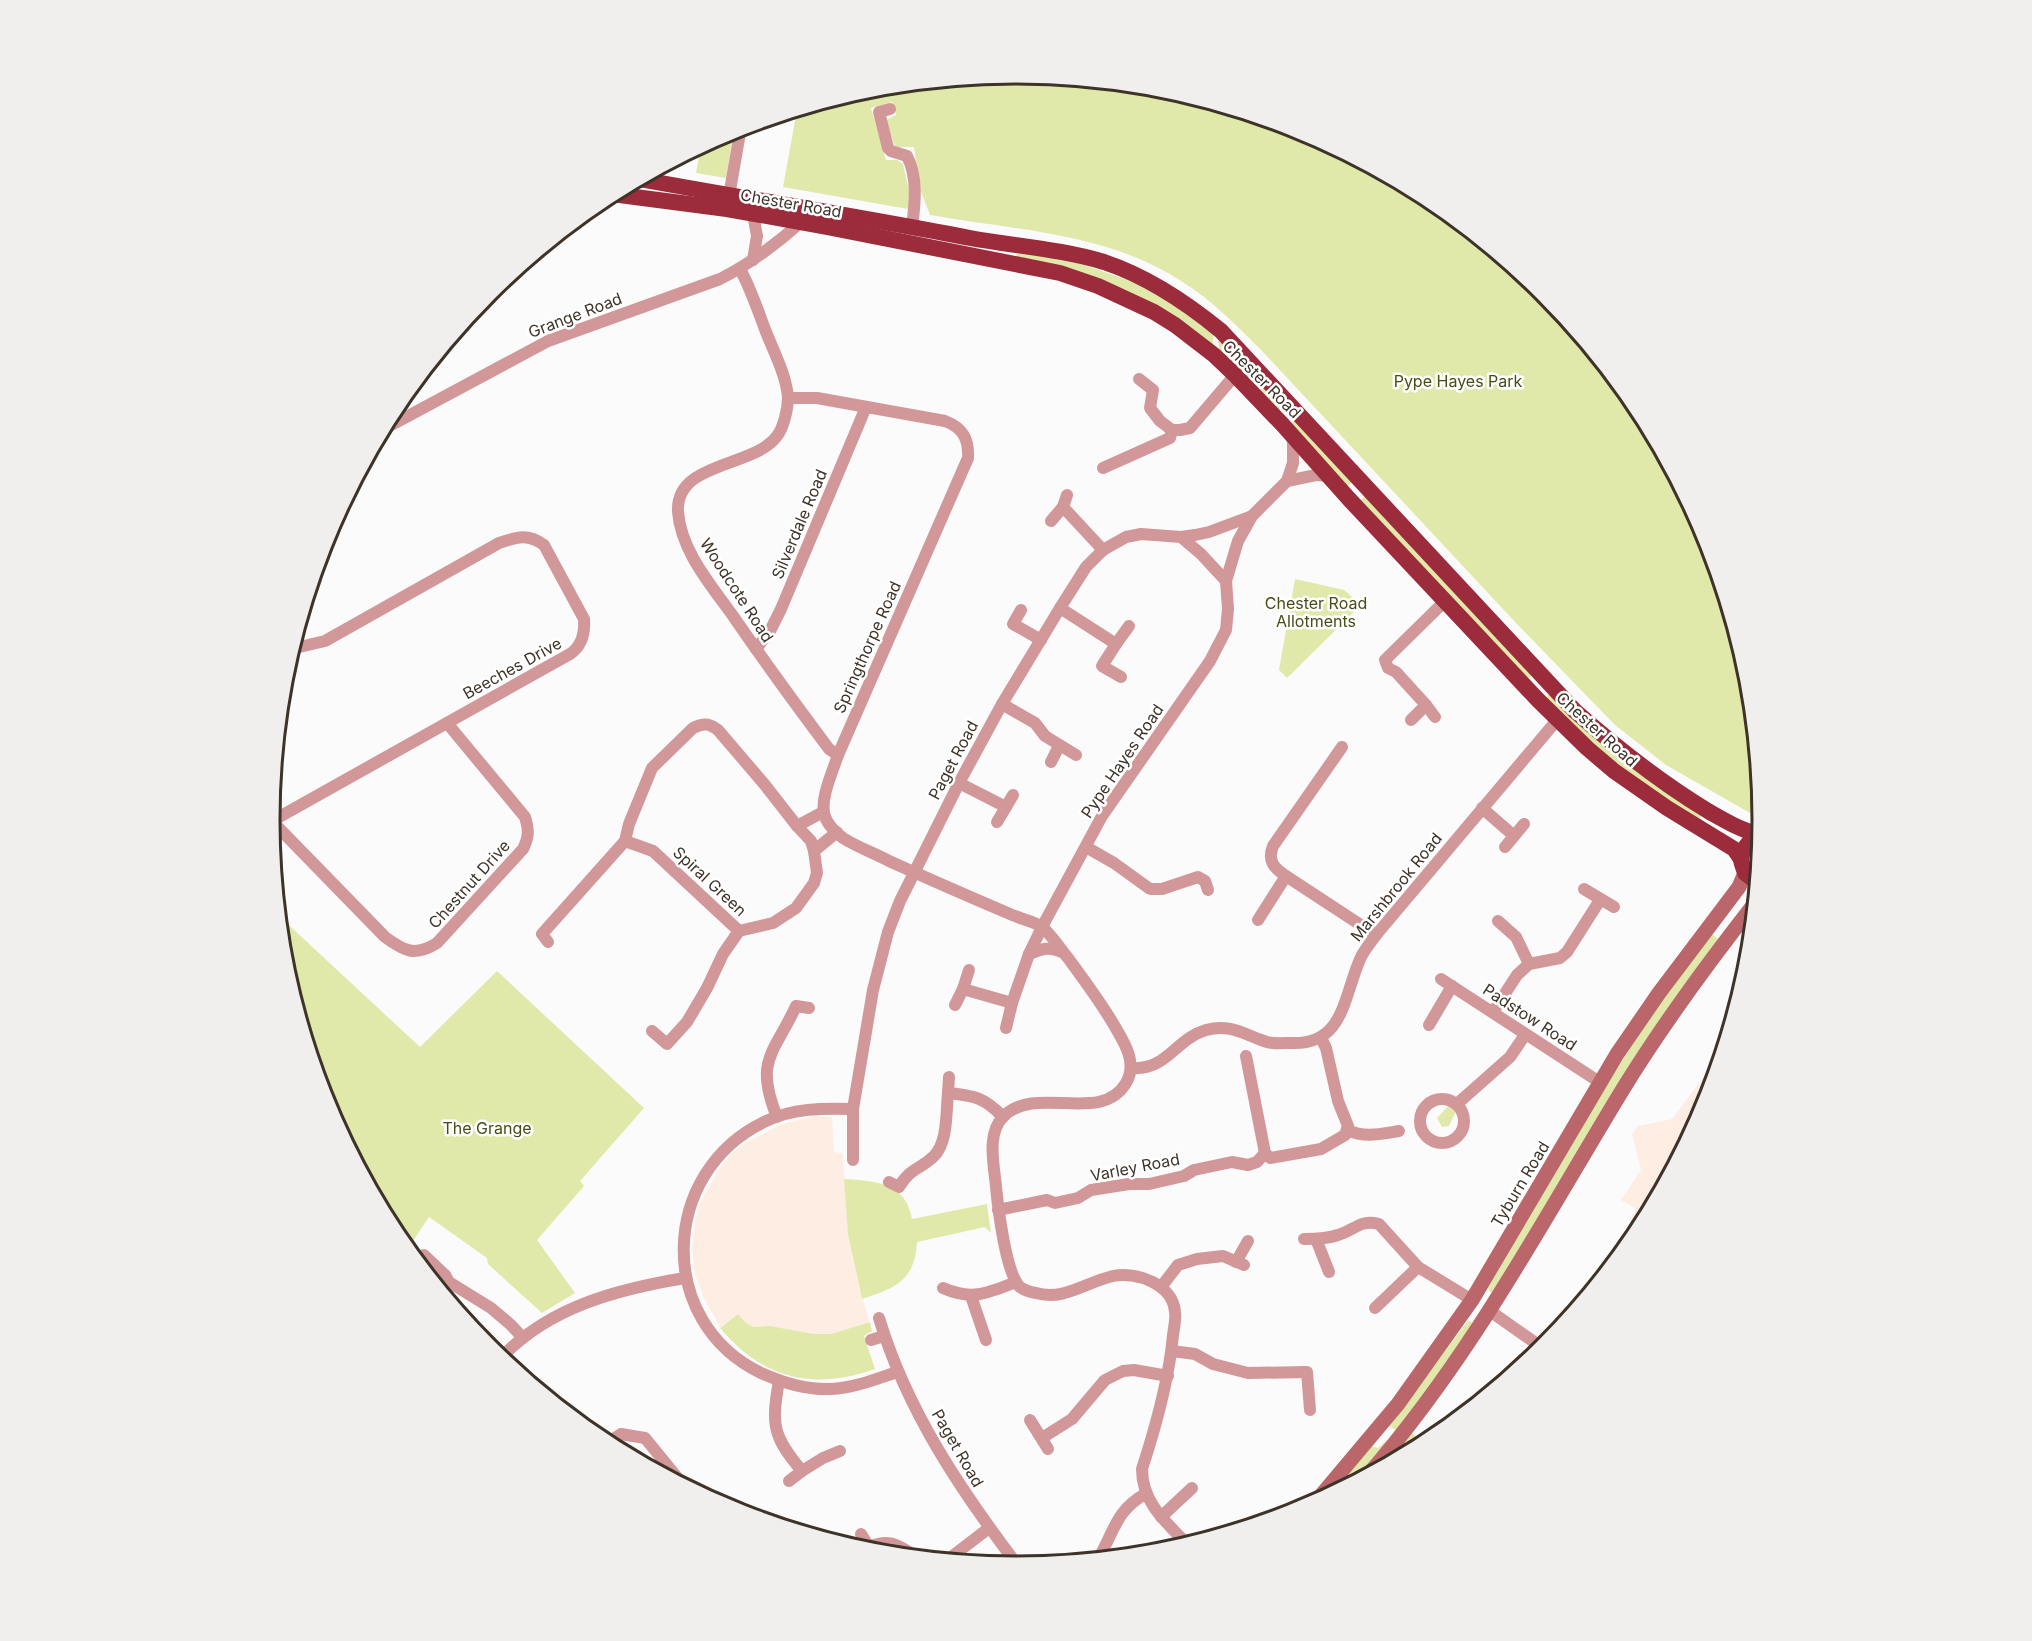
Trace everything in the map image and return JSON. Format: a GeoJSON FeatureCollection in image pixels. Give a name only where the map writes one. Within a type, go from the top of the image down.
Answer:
{"type":"FeatureCollection","features":[{"type":"Feature","properties":{"kind":"highway","name":"Chester Road"},"geometry":{"type":"LineString","coordinates":[[650,182],[728,202],[829,220],[1010,264],[1060,273],[1133,300],[1175,325],[1214,355],[1288,429],[1349,499],[1557,720],[1614,771],[1667,808],[1734,849],[1748,872]]}},
{"type":"Feature","properties":{"kind":"highway","name":"Chester Road"},"geometry":{"type":"LineString","coordinates":[[628,195],[728,202],[753,214],[800,223],[829,220],[912,227],[1065,252],[1105,263],[1139,276],[1199,313],[1221,331],[1575,711],[1619,750],[1675,791],[1732,824],[1753,831]]}},
{"type":"Feature","properties":{"kind":"highway"},"geometry":{"type":"LineString","coordinates":[[1010,264],[1013,245]]}},
{"type":"Feature","properties":{"kind":"highway"},"geometry":{"type":"LineString","coordinates":[[1288,429],[1296,411]]}},
{"type":"Feature","properties":{"kind":"highway"},"geometry":{"type":"LineString","coordinates":[[1349,499],[1364,484]]}},
{"type":"Feature","properties":{"kind":"highway"},"geometry":{"type":"LineString","coordinates":[[1748,872],[1744,850],[1752,841]]}},
{"type":"Feature","properties":{"kind":"main road","name":"Tyburn Road"},"geometry":{"type":"LineString","coordinates":[[1328,1487],[1398,1404],[1472,1300],[1617,1054],[1748,872]]}},
{"type":"Feature","properties":{"kind":"main road"},"geometry":{"type":"LineString","coordinates":[[1381,1459],[1416,1419],[1454,1367],[1655,1038],[1746,914]]}},
{"type":"Feature","properties":{"kind":"main road"},"geometry":{"type":"LineString","coordinates":[[1472,1300],[1490,1311]]}},
{"type":"Feature","properties":{"kind":"street"},"geometry":{"type":"LineString","coordinates":[[890,109],[879,112],[888,148],[907,156],[909,161],[915,189],[912,227]]}},
{"type":"Feature","properties":{"kind":"street"},"geometry":{"type":"LineString","coordinates":[[728,202],[739,138]]}},
{"type":"Feature","properties":{"kind":"street"},"geometry":{"type":"LineString","coordinates":[[753,214],[757,236],[753,260]]}},
{"type":"Feature","properties":{"kind":"street","name":"Grange Road"},"geometry":{"type":"LineString","coordinates":[[397,422],[548,341],[700,286],[740,269],[768,251],[800,223]]}},
{"type":"Feature","properties":{"kind":"street","name":"Woodcote Road"},"geometry":{"type":"LineString","coordinates":[[740,269],[779,366],[788,398],[784,418],[777,437],[750,454],[699,474],[687,485],[681,495],[678,510],[684,538],[697,564],[829,749],[838,755]]}},
{"type":"Feature","properties":{"kind":"street"},"geometry":{"type":"LineString","coordinates":[[1139,379],[1153,390],[1150,408],[1160,422],[1172,430],[1190,428],[1235,375]]}},
{"type":"Feature","properties":{"kind":"street","name":"Springthorpe Road"},"geometry":{"type":"LineString","coordinates":[[788,398],[817,398],[945,421],[955,425],[966,436],[968,458],[838,755],[826,791],[823,812]]}},
{"type":"Feature","properties":{"kind":"street","name":"Silverdale Road"},"geometry":{"type":"LineString","coordinates":[[756,649],[770,631],[781,609],[866,407]]}},
{"type":"Feature","properties":{"kind":"street"},"geometry":{"type":"LineString","coordinates":[[1287,481],[1293,463],[1288,429]]}},
{"type":"Feature","properties":{"kind":"street"},"geometry":{"type":"LineString","coordinates":[[1103,468],[1170,438],[1172,430]]}},
{"type":"Feature","properties":{"kind":"street"},"geometry":{"type":"LineString","coordinates":[[1287,481],[1316,475],[1328,476]]}},
{"type":"Feature","properties":{"kind":"street","name":"Pype Hayes Road"},"geometry":{"type":"LineString","coordinates":[[1006,1028],[1029,954],[1086,847],[1110,804],[1210,661],[1222,640],[1227,621],[1226,581],[1238,541],[1252,516],[1287,481]]}},
{"type":"Feature","properties":{"kind":"street"},"geometry":{"type":"LineString","coordinates":[[1051,521],[1065,501],[1103,550]]}},
{"type":"Feature","properties":{"kind":"street","name":"Paget Road"},"geometry":{"type":"LineString","coordinates":[[853,1160],[853,1109],[873,990],[888,932],[913,872],[959,783],[1002,704],[1060,608],[1086,567],[1103,550],[1126,537],[1165,535],[1181,537],[1209,532],[1252,516]]}},
{"type":"Feature","properties":{"kind":"street","name":"Beeches Drive"},"geometry":{"type":"LineString","coordinates":[[280,814],[570,654],[582,641],[585,631],[584,619],[579,608],[544,545],[535,539],[516,537],[499,543],[325,641],[301,647]]}},
{"type":"Feature","properties":{"kind":"street"},"geometry":{"type":"LineString","coordinates":[[1181,537],[1201,554],[1226,581]]}},
{"type":"Feature","properties":{"kind":"street"},"geometry":{"type":"LineString","coordinates":[[1435,717],[1396,672],[1388,668],[1385,660],[1445,601]]}},
{"type":"Feature","properties":{"kind":"street"},"geometry":{"type":"LineString","coordinates":[[1060,608],[1116,644]]}},
{"type":"Feature","properties":{"kind":"street"},"geometry":{"type":"LineString","coordinates":[[1021,610],[1013,624],[1041,640]]}},
{"type":"Feature","properties":{"kind":"street"},"geometry":{"type":"LineString","coordinates":[[1121,677],[1102,666],[1129,627]]}},
{"type":"Feature","properties":{"kind":"street"},"geometry":{"type":"LineString","coordinates":[[1002,704],[1035,723],[1045,736],[1076,755]]}},
{"type":"Feature","properties":{"kind":"street"},"geometry":{"type":"LineString","coordinates":[[1411,720],[1426,705]]}},
{"type":"Feature","properties":{"kind":"street","name":"Marshbrook Road"},"geometry":{"type":"LineString","coordinates":[[1321,1038],[1338,1020],[1362,956],[1376,934],[1557,720]]}},
{"type":"Feature","properties":{"kind":"street","name":"Chestnut Drive"},"geometry":{"type":"LineString","coordinates":[[280,829],[385,937],[404,950],[429,949],[437,944],[522,849],[528,839],[529,830],[525,817],[447,723]]}},
{"type":"Feature","properties":{"kind":"street"},"geometry":{"type":"LineString","coordinates":[[548,942],[542,934],[625,841],[629,824],[651,768],[693,728],[710,724],[718,730],[811,841],[817,873],[814,883],[796,908],[773,923],[739,931],[723,954],[687,1022],[667,1044],[652,1031]]}},
{"type":"Feature","properties":{"kind":"street"},"geometry":{"type":"LineString","coordinates":[[1051,762],[1059,746]]}},
{"type":"Feature","properties":{"kind":"street"},"geometry":{"type":"LineString","coordinates":[[1342,747],[1271,850],[1270,855],[1272,865],[1286,876],[1376,934]]}},
{"type":"Feature","properties":{"kind":"street"},"geometry":{"type":"LineString","coordinates":[[959,783],[1005,807]]}},
{"type":"Feature","properties":{"kind":"street"},"geometry":{"type":"LineString","coordinates":[[998,822],[1013,795]]}},
{"type":"Feature","properties":{"kind":"street"},"geometry":{"type":"LineString","coordinates":[[1482,808],[1513,835]]}},
{"type":"Feature","properties":{"kind":"street"},"geometry":{"type":"LineString","coordinates":[[797,826],[823,812],[825,818],[837,832],[851,842],[913,872],[1042,927],[1064,952],[1101,1004],[1124,1042],[1131,1068],[1127,1082],[1111,1098],[1084,1104],[1031,1102],[1012,1109],[1003,1117],[994,1130],[993,1144],[998,1210],[1010,1267],[1018,1284],[1026,1291],[1047,1296],[1065,1293],[1110,1277],[1126,1274],[1161,1287],[1176,1310],[1168,1376],[1142,1469],[1142,1479],[1145,1494],[1161,1517],[1181,1538]]}},
{"type":"Feature","properties":{"kind":"street"},"geometry":{"type":"LineString","coordinates":[[1505,847],[1524,824]]}},
{"type":"Feature","properties":{"kind":"street"},"geometry":{"type":"LineString","coordinates":[[814,851],[837,832]]}},
{"type":"Feature","properties":{"kind":"street","name":"Spiral Green"},"geometry":{"type":"LineString","coordinates":[[625,841],[653,851],[739,931]]}},
{"type":"Feature","properties":{"kind":"street"},"geometry":{"type":"LineString","coordinates":[[1086,847],[1114,863],[1150,894],[1198,877],[1205,880],[1208,890]]}},
{"type":"Feature","properties":{"kind":"street"},"geometry":{"type":"LineString","coordinates":[[1258,920],[1286,876]]}},
{"type":"Feature","properties":{"kind":"street"},"geometry":{"type":"LineString","coordinates":[[1584,889],[1614,907]]}},
{"type":"Feature","properties":{"kind":"street"},"geometry":{"type":"LineString","coordinates":[[1493,1012],[1517,975],[1529,964],[1560,958],[1567,952],[1600,900]]}},
{"type":"Feature","properties":{"kind":"street"},"geometry":{"type":"LineString","coordinates":[[1498,921],[1516,937],[1529,964]]}},
{"type":"Feature","properties":{"kind":"street"},"geometry":{"type":"LineString","coordinates":[[1029,954],[1045,948],[1064,952]]}},
{"type":"Feature","properties":{"kind":"street"},"geometry":{"type":"LineString","coordinates":[[955,1005],[969,969]]}},
{"type":"Feature","properties":{"kind":"street","name":"Padstow Road"},"geometry":{"type":"LineString","coordinates":[[1441,979],[1601,1083]]}},
{"type":"Feature","properties":{"kind":"street"},"geometry":{"type":"LineString","coordinates":[[1429,1025],[1452,986]]}},
{"type":"Feature","properties":{"kind":"street"},"geometry":{"type":"LineString","coordinates":[[963,989],[1012,1003]]}},
{"type":"Feature","properties":{"kind":"street"},"geometry":{"type":"LineString","coordinates":[[777,1117],[766,1084],[766,1067],[772,1049],[803,1007],[786,997]]}},
{"type":"Feature","properties":{"kind":"street"},"geometry":{"type":"LineString","coordinates":[[1131,1068],[1144,1069],[1154,1065],[1185,1040],[1210,1029],[1236,1028],[1269,1043],[1302,1044],[1321,1038],[1326,1048],[1347,1130],[1370,1136],[1399,1131]]}},
{"type":"Feature","properties":{"kind":"street"},"geometry":{"type":"LineString","coordinates":[[1457,1104],[1509,1057],[1525,1035]]}},
{"type":"Feature","properties":{"kind":"street"},"geometry":{"type":"LineString","coordinates":[[1246,1056],[1260,1098],[1264,1153]]}},
{"type":"Feature","properties":{"kind":"street"},"geometry":{"type":"LineString","coordinates":[[898,1188],[913,1170],[933,1158],[940,1149],[943,1140],[949,1077]]}},
{"type":"Feature","properties":{"kind":"street"},"geometry":{"type":"LineString","coordinates":[[948,1093],[975,1096],[985,1100],[1003,1117]]}},
{"type":"Feature","properties":{"kind":"street"},"geometry":{"type":"LineString","coordinates":[[853,1109],[810,1109],[777,1117],[755,1127],[727,1147],[702,1179],[687,1220],[683,1250],[685,1278],[703,1320],[727,1351],[753,1369],[779,1381],[799,1387],[831,1389],[847,1387],[897,1372]]}},
{"type":"Feature","properties":{"kind":"street","name":"Varley Road"},"geometry":{"type":"LineString","coordinates":[[998,1210],[1047,1200],[1055,1203],[1078,1198],[1091,1190],[1129,1184],[1149,1184],[1184,1176],[1194,1170],[1232,1162],[1248,1165],[1257,1162],[1264,1153],[1270,1158],[1321,1149],[1345,1135],[1347,1130]]}},
{"type":"Feature","properties":{"kind":"street"},"geometry":{"type":"LineString","coordinates":[[1329,1272],[1310,1239],[1339,1235],[1370,1222],[1379,1224],[1418,1267],[1472,1300]]}},
{"type":"Feature","properties":{"kind":"street"},"geometry":{"type":"LineString","coordinates":[[1161,1287],[1178,1265],[1197,1259],[1223,1256],[1240,1263],[1248,1241]]}},
{"type":"Feature","properties":{"kind":"street"},"geometry":{"type":"LineString","coordinates":[[424,1256],[445,1275],[449,1282],[491,1308],[523,1338]]}},
{"type":"Feature","properties":{"kind":"street"},"geometry":{"type":"LineString","coordinates":[[1375,1308],[1418,1267]]}},
{"type":"Feature","properties":{"kind":"street"},"geometry":{"type":"LineString","coordinates":[[441,1280],[445,1275]]}},
{"type":"Feature","properties":{"kind":"street"},"geometry":{"type":"LineString","coordinates":[[507,1352],[523,1338],[551,1319],[601,1296],[646,1284],[685,1278]]}},
{"type":"Feature","properties":{"kind":"street"},"geometry":{"type":"LineString","coordinates":[[943,1288],[958,1295],[971,1296],[1018,1284]]}},
{"type":"Feature","properties":{"kind":"street"},"geometry":{"type":"LineString","coordinates":[[971,1296],[986,1340]]}},
{"type":"Feature","properties":{"kind":"street"},"geometry":{"type":"LineString","coordinates":[[1490,1311],[1535,1343]]}},
{"type":"Feature","properties":{"kind":"street","name":"Paget Road"},"geometry":{"type":"LineString","coordinates":[[879,1318],[897,1372],[937,1448],[962,1490],[1011,1557]]}},
{"type":"Feature","properties":{"kind":"street"},"geometry":{"type":"LineString","coordinates":[[871,1340],[884,1336]]}},
{"type":"Feature","properties":{"kind":"street"},"geometry":{"type":"LineString","coordinates":[[1172,1351],[1195,1354],[1213,1364],[1248,1373],[1306,1366],[1310,1410]]}},
{"type":"Feature","properties":{"kind":"street"},"geometry":{"type":"LineString","coordinates":[[1042,1438],[1072,1419],[1105,1380],[1124,1371],[1134,1370],[1168,1376]]}},
{"type":"Feature","properties":{"kind":"street"},"geometry":{"type":"LineString","coordinates":[[779,1381],[774,1408],[777,1431],[786,1453],[802,1471]]}},
{"type":"Feature","properties":{"kind":"street"},"geometry":{"type":"LineString","coordinates":[[1029,1420],[1048,1449]]}},
{"type":"Feature","properties":{"kind":"street"},"geometry":{"type":"LineString","coordinates":[[615,1438],[621,1434],[645,1438],[673,1472]]}},
{"type":"Feature","properties":{"kind":"street"},"geometry":{"type":"LineString","coordinates":[[789,1481],[824,1458],[840,1451]]}},
{"type":"Feature","properties":{"kind":"street"},"geometry":{"type":"LineString","coordinates":[[1161,1517],[1192,1488]]}},
{"type":"Feature","properties":{"kind":"street"},"geometry":{"type":"LineString","coordinates":[[1101,1552],[1117,1519],[1133,1502],[1145,1494]]}},
{"type":"Feature","properties":{"kind":"street"},"geometry":{"type":"LineString","coordinates":[[955,1554],[989,1528]]}},
{"type":"Feature","properties":{"kind":"street"},"geometry":{"type":"LineString","coordinates":[[861,1534],[866,1542]]}},
{"type":"Feature","properties":{"kind":"street"},"geometry":{"type":"LineString","coordinates":[[878,1544],[881,1541],[901,1548]]}},
{"type":"Feature","properties":{"kind":"shaded area"},"geometry":{"type":"Polygon","coordinates":[[[1707,1073],[1677,1146],[1633,1222],[1630,1219],[1636,1209],[1621,1200],[1641,1170],[1632,1134],[1638,1126],[1672,1119],[1707,1073]]]}},
{"type":"Feature","properties":{"kind":"shaded area"},"geometry":{"type":"Polygon","coordinates":[[[816,1116],[832,1117],[834,1152],[843,1155],[848,1235],[860,1292],[870,1322],[831,1334],[814,1334],[770,1326],[754,1327],[746,1323],[738,1314],[720,1327],[703,1296],[695,1274],[692,1249],[695,1221],[701,1201],[721,1166],[745,1143],[782,1124],[816,1116]]]}},
{"type":"Feature","properties":{"kind":"green space","name":"Pype Hayes Park"},"geometry":{"type":"Polygon","coordinates":[[[1016,84],[1112,90],[1207,109],[1298,140],[1342,160],[1425,208],[1502,267],[1570,335],[1628,411],[1654,452],[1677,495],[1696,539],[1727,630],[1746,724],[1753,813],[1666,765],[1615,725],[1516,623],[1264,353],[1214,305],[1192,288],[1153,265],[1092,243],[930,215],[920,189],[914,147],[896,147],[894,144],[886,120],[896,115],[892,102],[871,108],[886,160],[897,160],[903,164],[910,196],[908,209],[783,187],[796,118],[872,98],[920,90],[1016,84]]]}},
{"type":"Feature","properties":{"kind":"green space"},"geometry":{"type":"Polygon","coordinates":[[[732,141],[726,178],[696,173],[699,156],[732,141]]]}},
{"type":"Feature","properties":{"kind":"green space"},"geometry":{"type":"Polygon","coordinates":[[[1017,250],[1067,259],[1139,284],[1164,297],[1213,334],[1213,346],[1167,312],[1016,259],[1017,250]]]}},
{"type":"Feature","properties":{"kind":"green space"},"geometry":{"type":"Polygon","coordinates":[[[1221,339],[1284,406],[1278,411],[1220,353],[1218,341],[1221,339]]]}},
{"type":"Feature","properties":{"kind":"green space"},"geometry":{"type":"Polygon","coordinates":[[[1296,419],[1352,483],[1347,486],[1289,425],[1296,419]]]}},
{"type":"Feature","properties":{"kind":"green space"},"geometry":{"type":"Polygon","coordinates":[[[1367,494],[1534,674],[1526,680],[1359,502],[1367,494]]]}},
{"type":"Feature","properties":{"kind":"green space","name":"Chester Road Allotments"},"geometry":{"type":"Polygon","coordinates":[[[1295,579],[1344,590],[1361,605],[1287,678],[1279,670],[1295,579]]]}},
{"type":"Feature","properties":{"kind":"green space"},"geometry":{"type":"Polygon","coordinates":[[[1550,693],[1702,814],[1698,821],[1629,776],[1545,699],[1550,693]]]}},
{"type":"Feature","properties":{"kind":"green space","name":"The Grange"},"geometry":{"type":"Polygon","coordinates":[[[287,923],[420,1047],[497,971],[644,1108],[580,1181],[584,1186],[537,1240],[575,1293],[542,1313],[488,1264],[487,1258],[429,1217],[412,1242],[378,1189],[355,1146],[319,1057],[305,1011],[287,923]]]}},
{"type":"Feature","properties":{"kind":"green space"},"geometry":{"type":"Polygon","coordinates":[[[1712,934],[1718,939],[1495,1294],[1490,1292],[1488,1288],[1611,1078],[1650,1017],[1712,934]]]}},
{"type":"Feature","properties":{"kind":"green space"},"geometry":{"type":"Polygon","coordinates":[[[1448,1106],[1452,1106],[1456,1111],[1449,1126],[1442,1127],[1437,1118],[1448,1106]]]}},
{"type":"Feature","properties":{"kind":"green space"},"geometry":{"type":"Polygon","coordinates":[[[844,1179],[878,1183],[896,1191],[909,1207],[912,1219],[987,1204],[991,1233],[985,1227],[917,1242],[912,1265],[902,1281],[885,1291],[862,1299],[848,1235],[844,1179]]]}},
{"type":"Feature","properties":{"kind":"green space"},"geometry":{"type":"Polygon","coordinates":[[[738,1314],[746,1323],[754,1327],[770,1326],[814,1334],[831,1334],[870,1322],[872,1331],[864,1336],[875,1369],[852,1376],[810,1379],[790,1376],[772,1369],[736,1345],[720,1328],[738,1314]]]}},
{"type":"Feature","properties":{"kind":"green space"},"geometry":{"type":"Polygon","coordinates":[[[1467,1322],[1474,1324],[1399,1432],[1389,1426],[1467,1322]]]}},
{"type":"Feature","properties":{"kind":"green space"},"geometry":{"type":"Polygon","coordinates":[[[1412,1433],[1418,1437],[1400,1448],[1412,1433]]]}},
{"type":"Feature","properties":{"kind":"green space"},"geometry":{"type":"Polygon","coordinates":[[[1385,1442],[1389,1445],[1371,1465],[1341,1481],[1371,1446],[1378,1448],[1385,1442]]]}}]}
